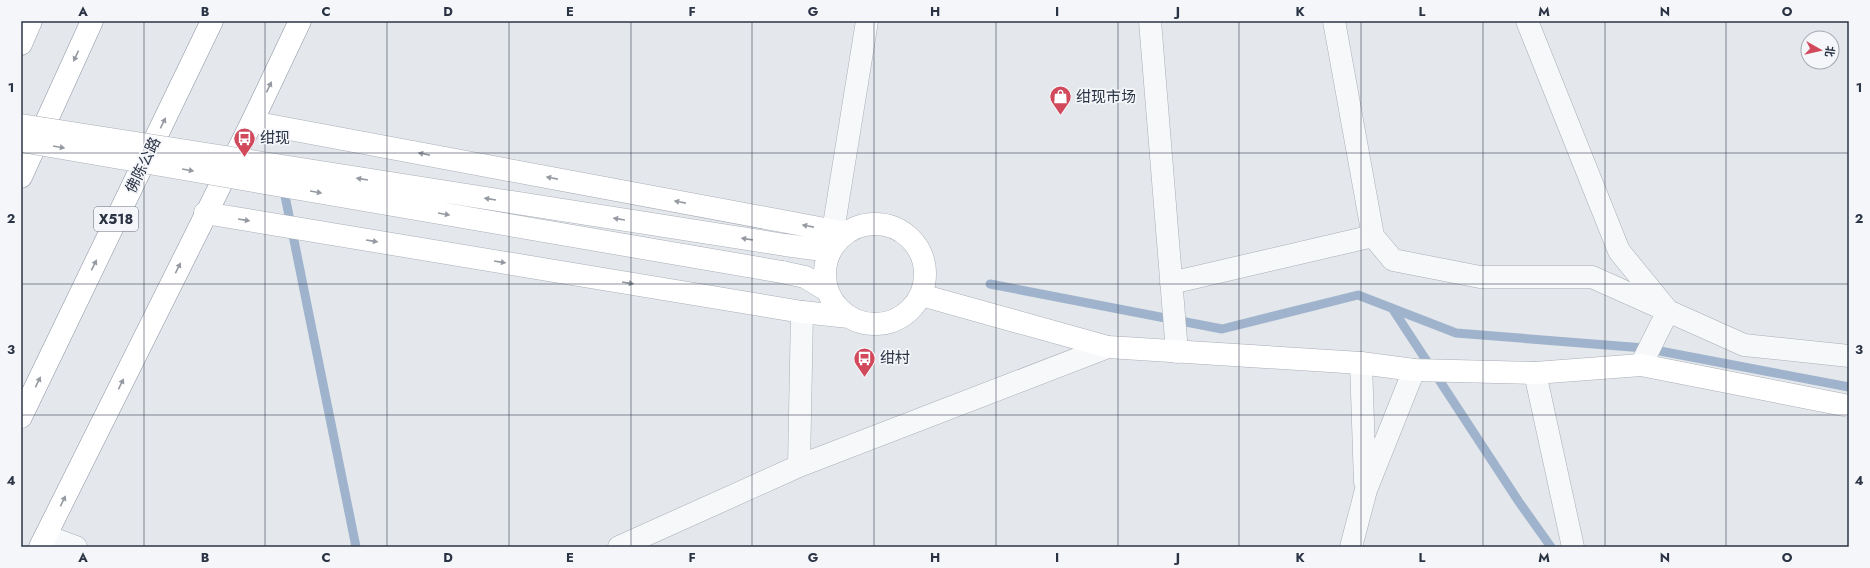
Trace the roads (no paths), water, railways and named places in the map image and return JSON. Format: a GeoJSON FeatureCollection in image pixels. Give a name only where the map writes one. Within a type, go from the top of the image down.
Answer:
{"type":"FeatureCollection","features":[{"type":"Feature","properties":{"kind":"main road"},"geometry":{"type":"LineString","coordinates":[[21,177],[92,21]]}},
{"type":"Feature","properties":{"kind":"main road","name":"佛陈公路"},"geometry":{"type":"LineString","coordinates":[[21,417],[212,21]]}},
{"type":"Feature","properties":{"kind":"main road"},"geometry":{"type":"LineString","coordinates":[[41,543],[205,213],[252,122],[300,21]]}},
{"type":"Feature","properties":{"kind":"main road"},"geometry":{"type":"LineString","coordinates":[[252,122],[836,238]]}},
{"type":"Feature","properties":{"kind":"main road"},"geometry":{"type":"LineString","coordinates":[[21,125],[786,245],[836,238],[861,225],[877,223],[893,226],[907,235],[918,247],[925,263],[926,279],[921,295],[912,309],[893,321],[882,324],[865,324],[849,317],[836,306],[828,291],[825,278],[826,264],[836,238]]}},
{"type":"Feature","properties":{"kind":"main road"},"geometry":{"type":"LineString","coordinates":[[21,141],[782,272],[805,277],[828,291]]}},
{"type":"Feature","properties":{"kind":"main road"},"geometry":{"type":"LineString","coordinates":[[205,213],[802,312],[849,317]]}},
{"type":"Feature","properties":{"kind":"main road"},"geometry":{"type":"LineString","coordinates":[[921,295],[1108,347],[1176,346],[1361,363],[1414,370],[1534,373],[1642,364],[1849,406]]}},
{"type":"Feature","properties":{"kind":"street"},"geometry":{"type":"LineString","coordinates":[[836,238],[867,21]]}},
{"type":"Feature","properties":{"kind":"street"},"geometry":{"type":"LineString","coordinates":[[1150,21],[1176,346]]}},
{"type":"Feature","properties":{"kind":"street"},"geometry":{"type":"LineString","coordinates":[[1334,21],[1372,236],[1393,260],[1480,277],[1592,277],[1744,345],[1849,356]]}},
{"type":"Feature","properties":{"kind":"street"},"geometry":{"type":"LineString","coordinates":[[1527,21],[1619,250],[1668,311]]}},
{"type":"Feature","properties":{"kind":"street"},"geometry":{"type":"LineString","coordinates":[[1172,291],[1372,236]]}},
{"type":"Feature","properties":{"kind":"street"},"geometry":{"type":"LineString","coordinates":[[1642,364],[1668,311]]}},
{"type":"Feature","properties":{"kind":"street"},"geometry":{"type":"LineString","coordinates":[[800,466],[802,312]]}},
{"type":"Feature","properties":{"kind":"street"},"geometry":{"type":"LineString","coordinates":[[619,547],[800,466],[1108,347]]}},
{"type":"Feature","properties":{"kind":"street"},"geometry":{"type":"LineString","coordinates":[[1361,363],[1366,490]]}},
{"type":"Feature","properties":{"kind":"street"},"geometry":{"type":"LineString","coordinates":[[1351,547],[1366,490],[1414,370]]}},
{"type":"Feature","properties":{"kind":"street"},"geometry":{"type":"LineString","coordinates":[[1534,373],[1573,547]]}},
{"type":"Feature","properties":{"kind":"street"},"geometry":{"type":"LineString","coordinates":[[41,543],[76,547]]}},
{"type":"Feature","properties":{"kind":"waterway"},"geometry":{"type":"LineString","coordinates":[[283,186],[356,547]]}},
{"type":"Feature","properties":{"kind":"waterway"},"geometry":{"type":"LineString","coordinates":[[990,284],[1222,329],[1358,295],[1456,333],[1644,348],[1849,387]]}},
{"type":"Feature","properties":{"kind":"waterway"},"geometry":{"type":"LineString","coordinates":[[1392,308],[1519,502],[1551,547]]}},
{"type":"Feature","properties":{"kind":"place","name":"绀现市场"},"geometry":{"type":"Point","coordinates":[1060,116]}},
{"type":"Feature","properties":{"kind":"place","name":"绀现"},"geometry":{"type":"Point","coordinates":[244,158]}},
{"type":"Feature","properties":{"kind":"place","name":"绀村"},"geometry":{"type":"Point","coordinates":[865,378]}}]}
